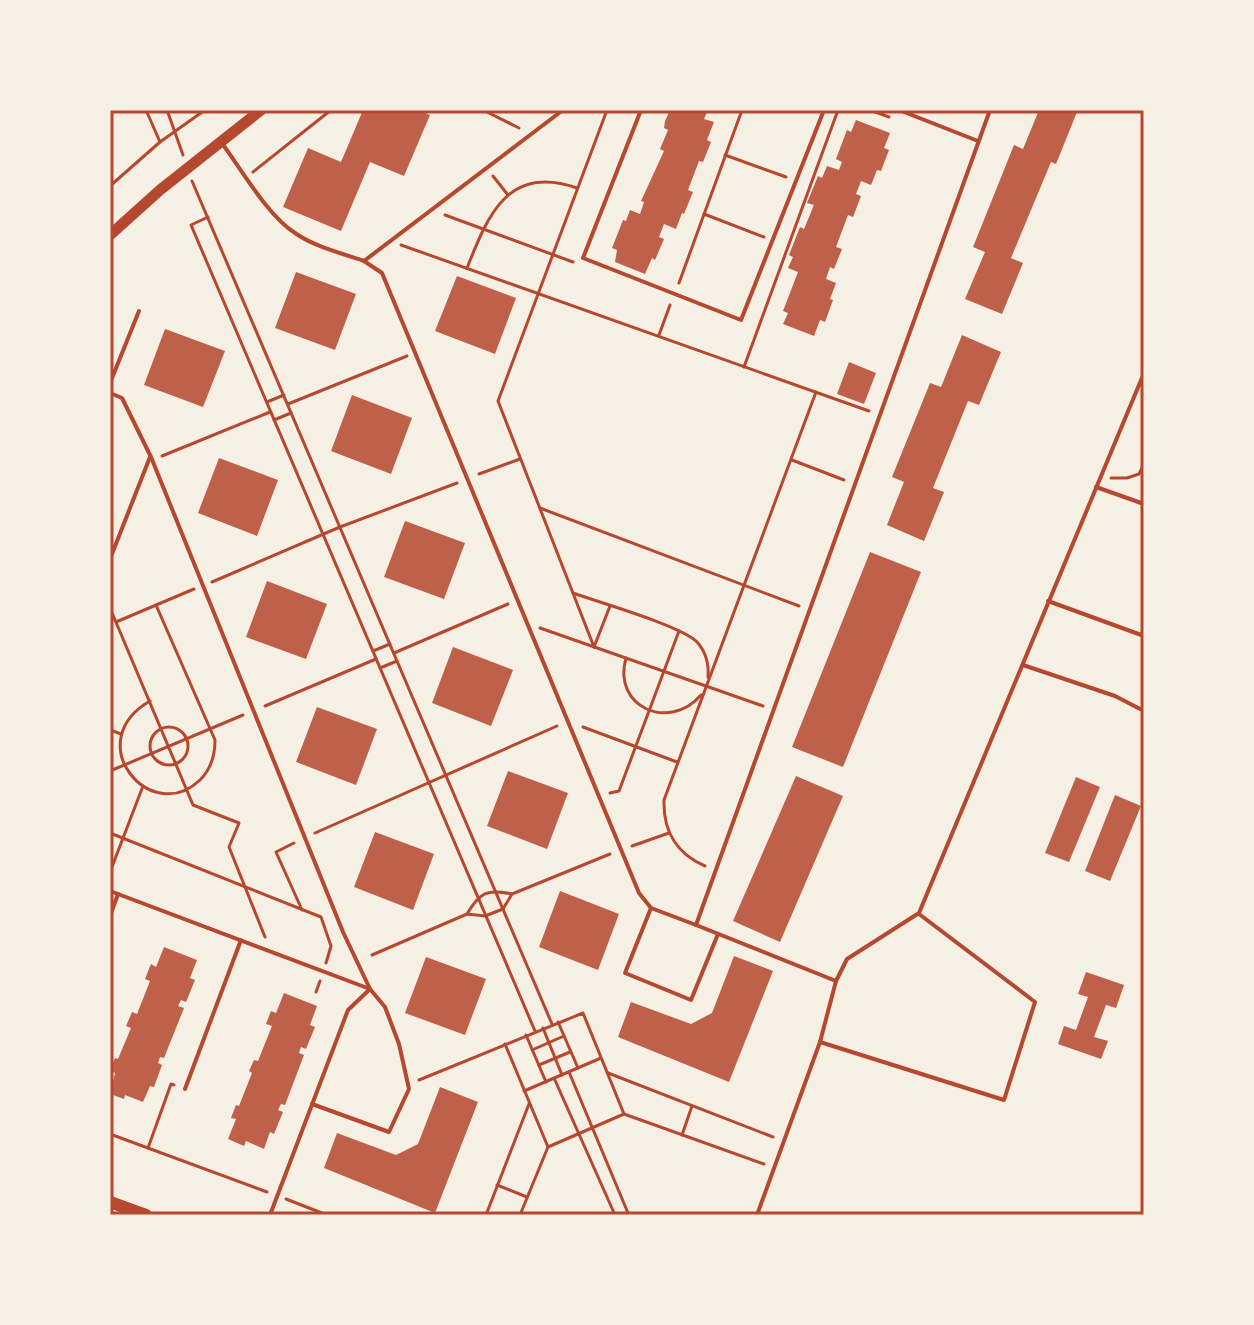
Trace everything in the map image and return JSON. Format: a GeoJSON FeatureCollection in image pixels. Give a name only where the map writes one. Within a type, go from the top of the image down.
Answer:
{"type":"FeatureCollection","features":[{"type":"Feature","properties":{"kind":"main road"},"geometry":{"type":"LineString","coordinates":[[110,1202],[146,1215]]}},
{"type":"Feature","properties":{"kind":"street"},"geometry":{"type":"LineString","coordinates":[[110,235],[261,110]]}},
{"type":"Feature","properties":{"kind":"lane"},"geometry":{"type":"LineString","coordinates":[[364,261],[563,110]]}},
{"type":"Feature","properties":{"kind":"lane"},"geometry":{"type":"LineString","coordinates":[[641,110],[583,258],[741,320],[824,110]]}},
{"type":"Feature","properties":{"kind":"lane"},"geometry":{"type":"LineString","coordinates":[[899,110],[979,141]]}},
{"type":"Feature","properties":{"kind":"lane"},"geometry":{"type":"LineString","coordinates":[[696,925],[990,110]]}},
{"type":"Feature","properties":{"kind":"lane"},"geometry":{"type":"LineString","coordinates":[[221,142],[292,232],[364,261],[382,273],[639,893],[651,908],[836,981]]}},
{"type":"Feature","properties":{"kind":"lane"},"geometry":{"type":"LineString","coordinates":[[110,383],[139,311]]}},
{"type":"Feature","properties":{"kind":"lane"},"geometry":{"type":"LineString","coordinates":[[757,1215],[820,1042],[836,981],[847,959],[919,913],[1144,373]]}},
{"type":"Feature","properties":{"kind":"lane"},"geometry":{"type":"LineString","coordinates":[[110,393],[122,398],[151,457],[343,932],[370,989],[385,1007],[399,1044],[409,1089],[389,1132],[312,1104]]}},
{"type":"Feature","properties":{"kind":"lane"},"geometry":{"type":"LineString","coordinates":[[110,559],[151,457]]}},
{"type":"Feature","properties":{"kind":"lane"},"geometry":{"type":"LineString","coordinates":[[1096,487],[1144,504]]}},
{"type":"Feature","properties":{"kind":"lane"},"geometry":{"type":"LineString","coordinates":[[1048,601],[1144,636]]}},
{"type":"Feature","properties":{"kind":"lane"},"geometry":{"type":"LineString","coordinates":[[1022,664],[1115,696],[1144,711]]}},
{"type":"Feature","properties":{"kind":"lane"},"geometry":{"type":"LineString","coordinates":[[110,891],[370,989]]}},
{"type":"Feature","properties":{"kind":"lane"},"geometry":{"type":"LineString","coordinates":[[110,916],[118,894]]}},
{"type":"Feature","properties":{"kind":"lane"},"geometry":{"type":"LineString","coordinates":[[651,908],[625,973],[691,1000],[718,934]]}},
{"type":"Feature","properties":{"kind":"lane"},"geometry":{"type":"LineString","coordinates":[[820,1042],[1004,1100],[1035,1002],[919,913]]}},
{"type":"Feature","properties":{"kind":"lane"},"geometry":{"type":"LineString","coordinates":[[185,1089],[241,940]]}},
{"type":"Feature","properties":{"kind":"lane"},"geometry":{"type":"LineString","coordinates":[[270,1215],[348,1010],[370,989]]}},
{"type":"Feature","properties":{"kind":"path"},"geometry":{"type":"LineString","coordinates":[[146,110],[160,142]]}},
{"type":"Feature","properties":{"kind":"path"},"geometry":{"type":"LineString","coordinates":[[167,110],[187,169],[552,1024]]}},
{"type":"Feature","properties":{"kind":"path"},"geometry":{"type":"LineString","coordinates":[[110,186],[160,142],[205,110]]}},
{"type":"Feature","properties":{"kind":"path"},"geometry":{"type":"LineString","coordinates":[[247,177],[331,110]]}},
{"type":"Feature","properties":{"kind":"path"},"geometry":{"type":"LineString","coordinates":[[483,110],[532,134]]}},
{"type":"Feature","properties":{"kind":"path"},"geometry":{"type":"LineString","coordinates":[[594,647],[498,401],[607,110]]}},
{"type":"Feature","properties":{"kind":"path"},"geometry":{"type":"LineString","coordinates":[[659,337],[742,110]]}},
{"type":"Feature","properties":{"kind":"path"},"geometry":{"type":"LineString","coordinates":[[744,367],[838,110]]}},
{"type":"Feature","properties":{"kind":"path"},"geometry":{"type":"LineString","coordinates":[[725,155],[796,181]]}},
{"type":"Feature","properties":{"kind":"path"},"geometry":{"type":"LineString","coordinates":[[486,168],[508,195]]}},
{"type":"Feature","properties":{"kind":"path"},"geometry":{"type":"LineString","coordinates":[[467,268],[492,210],[508,195],[542,182],[577,188]]}},
{"type":"Feature","properties":{"kind":"path"},"geometry":{"type":"LineString","coordinates":[[431,210],[577,263],[583,258]]}},
{"type":"Feature","properties":{"kind":"path"},"geometry":{"type":"LineString","coordinates":[[704,214],[788,246]]}},
{"type":"Feature","properties":{"kind":"path"},"geometry":{"type":"LineString","coordinates":[[208,217],[191,225],[535,1031]]}},
{"type":"Feature","properties":{"kind":"path"},"geometry":{"type":"LineString","coordinates":[[390,241],[880,415]]}},
{"type":"Feature","properties":{"kind":"path"},"geometry":{"type":"LineString","coordinates":[[288,404],[415,353]]}},
{"type":"Feature","properties":{"kind":"path"},"geometry":{"type":"LineString","coordinates":[[716,870],[687,856],[669,833],[664,800],[816,392]]}},
{"type":"Feature","properties":{"kind":"path"},"geometry":{"type":"LineString","coordinates":[[267,402],[284,395]]}},
{"type":"Feature","properties":{"kind":"path"},"geometry":{"type":"LineString","coordinates":[[162,456],[271,411]]}},
{"type":"Feature","properties":{"kind":"path"},"geometry":{"type":"LineString","coordinates":[[274,420],[291,413]]}},
{"type":"Feature","properties":{"kind":"path"},"geometry":{"type":"LineString","coordinates":[[116,622],[340,527],[520,459]]}},
{"type":"Feature","properties":{"kind":"path"},"geometry":{"type":"LineString","coordinates":[[790,459],[855,484]]}},
{"type":"Feature","properties":{"kind":"path"},"geometry":{"type":"LineString","coordinates":[[1096,487],[1113,477],[1127,478],[1139,474],[1144,464]]}},
{"type":"Feature","properties":{"kind":"path"},"geometry":{"type":"LineString","coordinates":[[540,508],[810,610]]}},
{"type":"Feature","properties":{"kind":"path"},"geometry":{"type":"LineString","coordinates":[[573,593],[689,635],[704,652],[708,663],[706,686],[701,696],[682,711],[671,714],[649,711],[639,705],[626,689],[623,669],[626,658]]}},
{"type":"Feature","properties":{"kind":"path"},"geometry":{"type":"LineString","coordinates":[[394,653],[517,600]]}},
{"type":"Feature","properties":{"kind":"path"},"geometry":{"type":"LineString","coordinates":[[150,701],[129,718],[121,734],[120,753],[124,765],[143,786],[166,793],[186,789],[203,777],[209,768],[215,740],[156,605]]}},
{"type":"Feature","properties":{"kind":"path"},"geometry":{"type":"LineString","coordinates":[[594,647],[610,606]]}},
{"type":"Feature","properties":{"kind":"path"},"geometry":{"type":"LineString","coordinates":[[110,608],[193,805],[239,823],[229,847],[271,951]]}},
{"type":"Feature","properties":{"kind":"path"},"geometry":{"type":"LineString","coordinates":[[528,624],[774,709]]}},
{"type":"Feature","properties":{"kind":"path"},"geometry":{"type":"LineString","coordinates":[[598,796],[619,791],[679,631]]}},
{"type":"Feature","properties":{"kind":"path"},"geometry":{"type":"LineString","coordinates":[[373,651],[390,644]]}},
{"type":"Feature","properties":{"kind":"path"},"geometry":{"type":"LineString","coordinates":[[380,668],[397,661]]}},
{"type":"Feature","properties":{"kind":"path"},"geometry":{"type":"LineString","coordinates":[[302,910],[276,852],[445,774],[568,722],[678,763]]}},
{"type":"Feature","properties":{"kind":"path"},"geometry":{"type":"LineString","coordinates":[[173,727],[184,733],[187,739],[187,753],[178,764],[164,765],[151,754],[152,737],[162,729],[173,727]]}},
{"type":"Feature","properties":{"kind":"path"},"geometry":{"type":"LineString","coordinates":[[110,730],[121,734]]}},
{"type":"Feature","properties":{"kind":"path"},"geometry":{"type":"LineString","coordinates":[[110,872],[143,786]]}},
{"type":"Feature","properties":{"kind":"path"},"geometry":{"type":"LineString","coordinates":[[110,833],[321,917],[331,946],[316,992]]}},
{"type":"Feature","properties":{"kind":"path"},"geometry":{"type":"LineString","coordinates":[[467,914],[477,897],[495,891],[512,894],[669,833]]}},
{"type":"Feature","properties":{"kind":"path"},"geometry":{"type":"LineString","coordinates":[[372,955],[467,914],[485,916],[503,909],[512,894]]}},
{"type":"Feature","properties":{"kind":"path"},"geometry":{"type":"LineString","coordinates":[[408,1085],[583,1013],[624,1114]]}},
{"type":"Feature","properties":{"kind":"path"},"geometry":{"type":"LineString","coordinates":[[558,1022],[578,1068]]}},
{"type":"Feature","properties":{"kind":"path"},"geometry":{"type":"LineString","coordinates":[[543,1028],[562,1075]]}},
{"type":"Feature","properties":{"kind":"path"},"geometry":{"type":"LineString","coordinates":[[526,1035],[546,1082]]}},
{"type":"Feature","properties":{"kind":"path"},"geometry":{"type":"LineString","coordinates":[[532,1050],[564,1036]]}},
{"type":"Feature","properties":{"kind":"path"},"geometry":{"type":"LineString","coordinates":[[505,1044],[548,1147]]}},
{"type":"Feature","properties":{"kind":"path"},"geometry":{"type":"LineString","coordinates":[[539,1065],[570,1052]]}},
{"type":"Feature","properties":{"kind":"path"},"geometry":{"type":"LineString","coordinates":[[523,1091],[601,1058]]}},
{"type":"Feature","properties":{"kind":"path"},"geometry":{"type":"LineString","coordinates":[[569,1072],[628,1213]]}},
{"type":"Feature","properties":{"kind":"path"},"geometry":{"type":"LineString","coordinates":[[608,1073],[784,1141]]}},
{"type":"Feature","properties":{"kind":"path"},"geometry":{"type":"LineString","coordinates":[[554,1078],[618,1215],[636,1215]]}},
{"type":"Feature","properties":{"kind":"path"},"geometry":{"type":"LineString","coordinates":[[148,1148],[171,1084],[185,1089]]}},
{"type":"Feature","properties":{"kind":"path"},"geometry":{"type":"LineString","coordinates":[[486,1215],[529,1104]]}},
{"type":"Feature","properties":{"kind":"path"},"geometry":{"type":"LineString","coordinates":[[682,1135],[692,1106]]}},
{"type":"Feature","properties":{"kind":"path"},"geometry":{"type":"LineString","coordinates":[[520,1215],[548,1147],[624,1114],[774,1168]]}},
{"type":"Feature","properties":{"kind":"path"},"geometry":{"type":"LineString","coordinates":[[110,1134],[327,1215]]}},
{"type":"Feature","properties":{"kind":"path"},"geometry":{"type":"LineString","coordinates":[[497,1185],[527,1197]]}},
{"type":"Feature","properties":{"kind":"building"},"geometry":{"type":"Polygon","coordinates":[[[363,110],[417,110],[430,115],[404,176],[370,162],[341,231],[283,207],[308,148],[341,162],[363,110]]]}},
{"type":"Feature","properties":{"kind":"building"},"geometry":{"type":"Polygon","coordinates":[[[670,110],[708,110],[704,119],[714,122],[707,140],[711,142],[703,162],[699,161],[688,190],[693,192],[684,214],[676,229],[664,224],[659,237],[664,239],[645,274],[615,262],[617,250],[612,248],[630,210],[640,214],[644,202],[641,201],[664,151],[660,149],[668,130],[664,128],[670,110]]]}},
{"type":"Feature","properties":{"kind":"building"},"geometry":{"type":"Polygon","coordinates":[[[1039,110],[1077,112],[1056,164],[1051,162],[1011,258],[1023,263],[1002,314],[965,299],[985,252],[973,247],[1014,145],[1023,149],[1039,110]]]}},
{"type":"Feature","properties":{"kind":"building"},"geometry":{"type":"Polygon","coordinates":[[[856,120],[890,133],[884,148],[889,150],[881,171],[877,170],[871,185],[861,181],[856,194],[861,196],[853,217],[848,215],[836,247],[842,249],[826,279],[836,283],[830,299],[833,300],[825,322],[820,320],[814,336],[783,324],[788,313],[783,311],[798,272],[788,268],[793,257],[789,255],[800,227],[804,229],[814,205],[807,203],[818,176],[822,178],[827,166],[839,170],[842,162],[836,159],[847,130],[851,132],[856,120]]]}},
{"type":"Feature","properties":{"kind":"building"},"geometry":{"type":"Polygon","coordinates":[[[296,272],[356,294],[335,350],[275,328],[296,272]]]}},
{"type":"Feature","properties":{"kind":"building"},"geometry":{"type":"Polygon","coordinates":[[[457,276],[516,298],[495,354],[435,331],[457,276]]]}},
{"type":"Feature","properties":{"kind":"building"},"geometry":{"type":"Polygon","coordinates":[[[165,329],[225,351],[203,407],[144,385],[165,329]]]}},
{"type":"Feature","properties":{"kind":"building"},"geometry":{"type":"Polygon","coordinates":[[[962,335],[1001,352],[979,405],[968,401],[933,488],[944,492],[924,541],[887,525],[904,482],[892,477],[930,383],[941,387],[962,335]]]}},
{"type":"Feature","properties":{"kind":"building"},"geometry":{"type":"Polygon","coordinates":[[[849,362],[876,373],[864,404],[837,394],[849,362]]]}},
{"type":"Feature","properties":{"kind":"building"},"geometry":{"type":"Polygon","coordinates":[[[352,395],[412,418],[391,474],[331,451],[352,395]]]}},
{"type":"Feature","properties":{"kind":"building"},"geometry":{"type":"Polygon","coordinates":[[[219,458],[278,480],[257,536],[198,513],[219,458]]]}},
{"type":"Feature","properties":{"kind":"building"},"geometry":{"type":"Polygon","coordinates":[[[405,521],[465,543],[444,599],[384,577],[405,521]]]}},
{"type":"Feature","properties":{"kind":"building"},"geometry":{"type":"Polygon","coordinates":[[[870,552],[921,572],[843,767],[792,747],[870,552]]]}},
{"type":"Feature","properties":{"kind":"building"},"geometry":{"type":"Polygon","coordinates":[[[267,581],[327,604],[306,659],[246,637],[267,581]]]}},
{"type":"Feature","properties":{"kind":"building"},"geometry":{"type":"Polygon","coordinates":[[[453,647],[513,670],[491,726],[432,703],[453,647]]]}},
{"type":"Feature","properties":{"kind":"building"},"geometry":{"type":"Polygon","coordinates":[[[317,707],[377,729],[356,785],[296,762],[317,707]]]}},
{"type":"Feature","properties":{"kind":"building"},"geometry":{"type":"Polygon","coordinates":[[[508,771],[568,793],[547,849],[487,826],[508,771]]]}},
{"type":"Feature","properties":{"kind":"building"},"geometry":{"type":"Polygon","coordinates":[[[796,776],[843,796],[780,942],[733,921],[796,776]]]}},
{"type":"Feature","properties":{"kind":"building"},"geometry":{"type":"Polygon","coordinates":[[[1076,777],[1100,787],[1069,862],[1045,853],[1076,777]]]}},
{"type":"Feature","properties":{"kind":"building"},"geometry":{"type":"Polygon","coordinates":[[[1115,795],[1141,806],[1110,881],[1085,871],[1115,795]]]}},
{"type":"Feature","properties":{"kind":"building"},"geometry":{"type":"Polygon","coordinates":[[[375,832],[434,854],[413,910],[354,887],[375,832]]]}},
{"type":"Feature","properties":{"kind":"building"},"geometry":{"type":"Polygon","coordinates":[[[560,891],[619,914],[598,970],[539,947],[560,891]]]}},
{"type":"Feature","properties":{"kind":"building"},"geometry":{"type":"Polygon","coordinates":[[[164,947],[197,960],[190,978],[195,980],[186,1002],[181,1000],[178,1006],[184,1008],[164,1058],[160,1057],[158,1063],[162,1065],[154,1087],[150,1086],[143,1102],[125,1095],[124,1099],[110,1094],[115,1073],[110,1070],[131,1028],[126,1026],[132,1012],[137,1014],[150,981],[145,979],[151,964],[156,967],[164,947]]]}},
{"type":"Feature","properties":{"kind":"building"},"geometry":{"type":"Polygon","coordinates":[[[734,956],[773,971],[729,1082],[618,1037],[631,1002],[691,1024],[712,1013],[734,956]]]}},
{"type":"Feature","properties":{"kind":"building"},"geometry":{"type":"Polygon","coordinates":[[[426,957],[486,979],[465,1035],[405,1013],[426,957]]]}},
{"type":"Feature","properties":{"kind":"building"},"geometry":{"type":"Polygon","coordinates":[[[1086,972],[1124,985],[1116,1008],[1106,1005],[1094,1037],[1108,1041],[1101,1059],[1058,1044],[1064,1026],[1076,1030],[1088,997],[1078,994],[1086,972]]]}},
{"type":"Feature","properties":{"kind":"building"},"geometry":{"type":"Polygon","coordinates":[[[284,993],[317,1006],[310,1025],[315,1027],[306,1049],[301,1047],[299,1053],[304,1055],[285,1105],[281,1104],[278,1110],[283,1112],[274,1134],[270,1132],[264,1149],[246,1141],[244,1146],[228,1139],[236,1119],[231,1118],[252,1073],[249,1071],[254,1060],[258,1061],[272,1026],[266,1024],[271,1011],[276,1013],[284,993]]]}},
{"type":"Feature","properties":{"kind":"building"},"geometry":{"type":"Polygon","coordinates":[[[440,1087],[478,1102],[435,1213],[324,1168],[337,1133],[396,1155],[418,1144],[440,1087]]]}}]}
